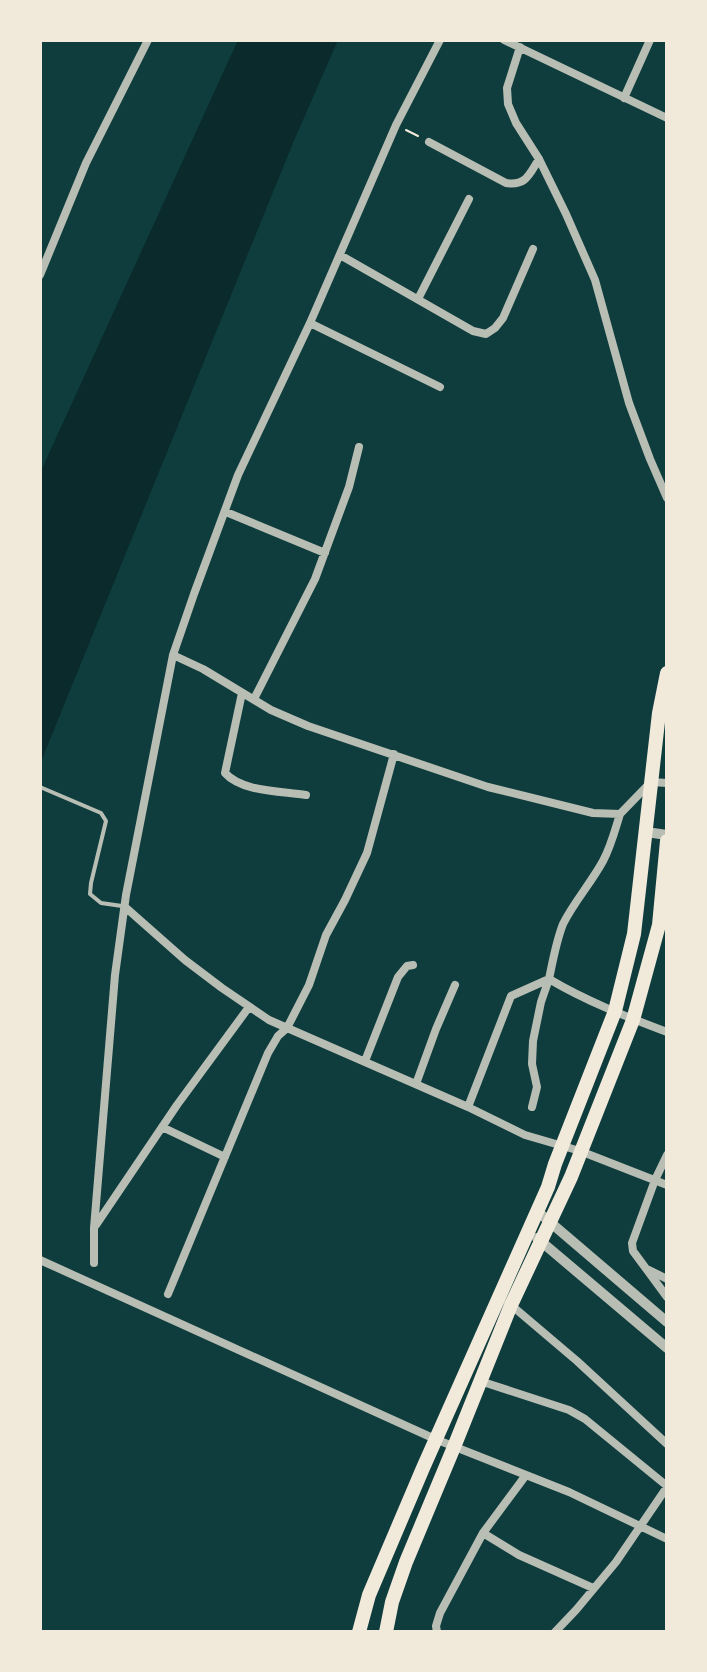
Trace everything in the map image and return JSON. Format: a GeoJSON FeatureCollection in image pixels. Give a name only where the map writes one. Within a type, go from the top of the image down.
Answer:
{"type":"FeatureCollection","features":[{"type":"Feature","properties":{"kind":"main road"},"geometry":{"type":"LineString","coordinates":[[359,1632],[369,1595],[537,1211],[615,1011],[634,934],[659,713],[667,673]]}},
{"type":"Feature","properties":{"kind":"main road"},"geometry":{"type":"LineString","coordinates":[[386,1632],[392,1602],[406,1562],[479,1381],[571,1177],[633,1020],[659,925],[667,841]]}},
{"type":"Feature","properties":{"kind":"street"},"geometry":{"type":"LineString","coordinates":[[40,275],[86,163],[148,40]]}},
{"type":"Feature","properties":{"kind":"street"},"geometry":{"type":"LineString","coordinates":[[94,1263],[94,1228],[115,975],[173,655],[238,475],[310,323],[396,125],[440,40]]}},
{"type":"Feature","properties":{"kind":"street"},"geometry":{"type":"LineString","coordinates":[[504,40],[667,118]]}},
{"type":"Feature","properties":{"kind":"street"},"geometry":{"type":"LineString","coordinates":[[624,98],[650,40]]}},
{"type":"Feature","properties":{"kind":"street"},"geometry":{"type":"LineString","coordinates":[[520,47],[507,88],[508,104],[539,159],[595,280],[629,403],[667,498]]}},
{"type":"Feature","properties":{"kind":"street"},"geometry":{"type":"LineString","coordinates":[[429,142],[506,183],[517,185],[525,180],[539,159]]}},
{"type":"Feature","properties":{"kind":"street"},"geometry":{"type":"LineString","coordinates":[[418,299],[469,199]]}},
{"type":"Feature","properties":{"kind":"street"},"geometry":{"type":"LineString","coordinates":[[340,255],[473,331],[486,334],[503,318],[533,249]]}},
{"type":"Feature","properties":{"kind":"street"},"geometry":{"type":"LineString","coordinates":[[310,323],[440,387]]}},
{"type":"Feature","properties":{"kind":"street"},"geometry":{"type":"LineString","coordinates":[[254,699],[315,579],[349,487],[359,447]]}},
{"type":"Feature","properties":{"kind":"street"},"geometry":{"type":"LineString","coordinates":[[226,512],[325,553]]}},
{"type":"Feature","properties":{"kind":"street"},"geometry":{"type":"LineString","coordinates":[[173,655],[203,669],[271,710],[308,726],[488,787],[593,813],[620,814]]}},
{"type":"Feature","properties":{"kind":"street"},"geometry":{"type":"LineString","coordinates":[[242,693],[225,773],[243,786],[306,795]]}},
{"type":"Feature","properties":{"kind":"street"},"geometry":{"type":"LineString","coordinates":[[168,1294],[268,1053],[287,1028],[309,985],[326,935],[367,853],[394,754]]}},
{"type":"Feature","properties":{"kind":"street"},"geometry":{"type":"LineString","coordinates":[[532,1107],[537,1087],[532,1064],[533,1041],[556,942],[564,923],[602,864],[620,814],[651,782],[667,783]]}},
{"type":"Feature","properties":{"kind":"street"},"geometry":{"type":"LineString","coordinates":[[646,832],[667,835]]}},
{"type":"Feature","properties":{"kind":"street"},"geometry":{"type":"LineString","coordinates":[[643,870],[666,871]]}},
{"type":"Feature","properties":{"kind":"street"},"geometry":{"type":"LineString","coordinates":[[125,907],[185,960],[269,1020],[525,1135],[580,1151],[667,1185]]}},
{"type":"Feature","properties":{"kind":"street"},"geometry":{"type":"LineString","coordinates":[[365,1061],[398,977],[407,966],[413,965]]}},
{"type":"Feature","properties":{"kind":"street"},"geometry":{"type":"LineString","coordinates":[[549,979],[633,1020],[667,1032]]}},
{"type":"Feature","properties":{"kind":"street"},"geometry":{"type":"LineString","coordinates":[[468,1107],[511,996],[549,979]]}},
{"type":"Feature","properties":{"kind":"street"},"geometry":{"type":"LineString","coordinates":[[416,1084],[455,985]]}},
{"type":"Feature","properties":{"kind":"street"},"geometry":{"type":"LineString","coordinates":[[94,1228],[249,1007]]}},
{"type":"Feature","properties":{"kind":"street"},"geometry":{"type":"LineString","coordinates":[[162,1127],[225,1157]]}},
{"type":"Feature","properties":{"kind":"street"},"geometry":{"type":"LineString","coordinates":[[667,1155],[632,1243],[633,1251],[667,1297]]}},
{"type":"Feature","properties":{"kind":"street"},"geometry":{"type":"LineString","coordinates":[[537,1211],[667,1322]]}},
{"type":"Feature","properties":{"kind":"street"},"geometry":{"type":"LineString","coordinates":[[528,1232],[667,1348]]}},
{"type":"Feature","properties":{"kind":"street"},"geometry":{"type":"LineString","coordinates":[[40,1260],[435,1439],[569,1492],[667,1539]]}},
{"type":"Feature","properties":{"kind":"street"},"geometry":{"type":"LineString","coordinates":[[649,1270],[667,1279]]}},
{"type":"Feature","properties":{"kind":"street"},"geometry":{"type":"LineString","coordinates":[[511,1305],[667,1444]]}},
{"type":"Feature","properties":{"kind":"street"},"geometry":{"type":"LineString","coordinates":[[479,1381],[569,1410],[585,1419],[667,1487],[616,1562],[555,1632]]}},
{"type":"Feature","properties":{"kind":"street"},"geometry":{"type":"LineString","coordinates":[[437,1632],[440,1613],[483,1533],[526,1475]]}},
{"type":"Feature","properties":{"kind":"street"},"geometry":{"type":"LineString","coordinates":[[483,1533],[519,1555],[593,1588]]}},
{"type":"Feature","properties":{"kind":"lane"},"geometry":{"type":"LineString","coordinates":[[40,787],[101,813],[106,821],[90,894],[101,903],[125,907]]}},
{"type":"Feature","properties":{"kind":"path"},"geometry":{"type":"LineString","coordinates":[[396,125],[429,142]]}},
{"type":"Feature","properties":{"kind":"water"},"geometry":{"type":"Polygon","coordinates":[[[238,40],[338,40],[293,143],[40,764],[40,473],[238,40]]]}}]}
